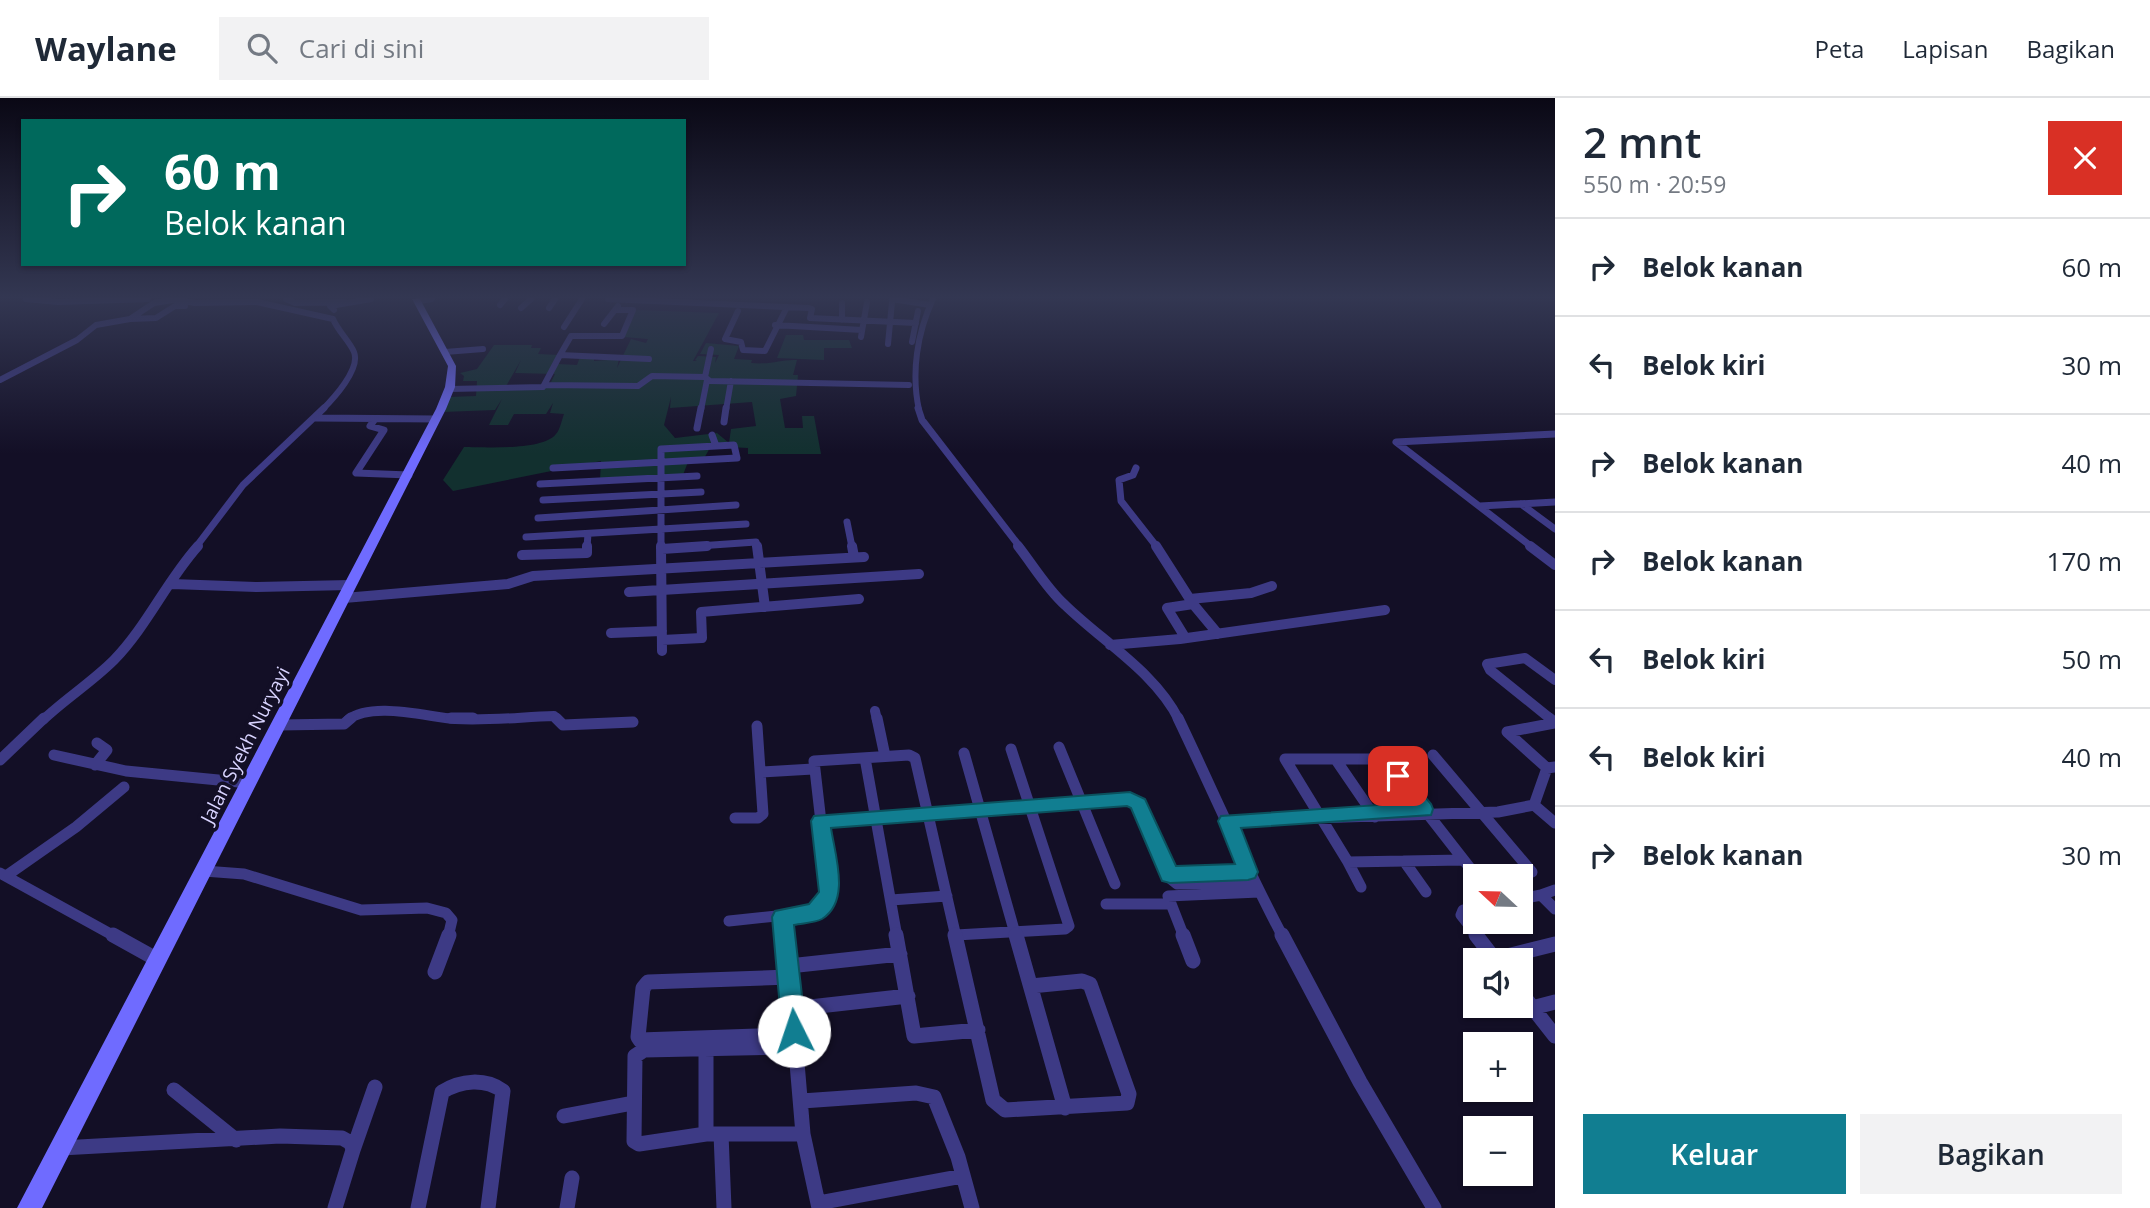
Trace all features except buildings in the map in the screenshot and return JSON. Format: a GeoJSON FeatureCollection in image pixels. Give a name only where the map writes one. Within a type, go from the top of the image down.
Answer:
{"type":"FeatureCollection","features":[{"type":"Feature","properties":{"kind":"main road","name":"Jalan Syekh Nuryayi"},"geometry":{"type":"LineString","coordinates":[[29,1208],[409,475],[449,389],[452,366],[445,352]]}},
{"type":"Feature","properties":{"kind":"street"},"geometry":{"type":"LineString","coordinates":[[0,380],[55,351]]}},
{"type":"Feature","properties":{"kind":"street"},"geometry":{"type":"LineString","coordinates":[[0,760],[61,703],[113,661],[152,614],[172,584],[180,566],[212,529],[243,485],[318,418],[355,364],[353,351]]}},
{"type":"Feature","properties":{"kind":"street"},"geometry":{"type":"LineString","coordinates":[[445,352],[460,351]]}},
{"type":"Feature","properties":{"kind":"street"},"geometry":{"type":"LineString","coordinates":[[545,385],[562,351]]}},
{"type":"Feature","properties":{"kind":"street"},"geometry":{"type":"LineString","coordinates":[[697,428],[710,351]]}},
{"type":"Feature","properties":{"kind":"street"},"geometry":{"type":"LineString","coordinates":[[743,351],[766,351]]}},
{"type":"Feature","properties":{"kind":"street"},"geometry":{"type":"LineString","coordinates":[[918,351],[916,391],[922,421],[1063,604],[1148,679],[1176,715],[1228,821],[1254,882],[1360,1082],[1434,1208]]}},
{"type":"Feature","properties":{"kind":"street"},"geometry":{"type":"LineString","coordinates":[[560,355],[649,359]]}},
{"type":"Feature","properties":{"kind":"street"},"geometry":{"type":"LineString","coordinates":[[449,389],[545,385],[638,386],[652,376],[731,381],[909,384]]}},
{"type":"Feature","properties":{"kind":"street"},"geometry":{"type":"LineString","coordinates":[[724,422],[731,381]]}},
{"type":"Feature","properties":{"kind":"street"},"geometry":{"type":"LineString","coordinates":[[318,418],[436,419]]}},
{"type":"Feature","properties":{"kind":"street"},"geometry":{"type":"LineString","coordinates":[[375,419],[370,426],[384,430],[356,473],[409,475]]}},
{"type":"Feature","properties":{"kind":"street"},"geometry":{"type":"LineString","coordinates":[[1555,434],[1396,441],[1555,565]]}},
{"type":"Feature","properties":{"kind":"street"},"geometry":{"type":"LineString","coordinates":[[712,435],[716,446]]}},
{"type":"Feature","properties":{"kind":"street"},"geometry":{"type":"LineString","coordinates":[[553,468],[661,463],[737,458],[734,445],[661,449],[661,463],[661,494],[662,511],[662,641]]}},
{"type":"Feature","properties":{"kind":"street"},"geometry":{"type":"LineString","coordinates":[[629,454],[630,464]]}},
{"type":"Feature","properties":{"kind":"street"},"geometry":{"type":"LineString","coordinates":[[1136,468],[1133,475],[1119,480],[1121,501],[1157,547],[1191,602],[1218,634]]}},
{"type":"Feature","properties":{"kind":"street"},"geometry":{"type":"LineString","coordinates":[[540,484],[697,476]]}},
{"type":"Feature","properties":{"kind":"street"},"geometry":{"type":"LineString","coordinates":[[543,500],[701,492]]}},
{"type":"Feature","properties":{"kind":"street"},"geometry":{"type":"LineString","coordinates":[[1479,506],[1555,502]]}},
{"type":"Feature","properties":{"kind":"street"},"geometry":{"type":"LineString","coordinates":[[1521,504],[1555,529]]}},
{"type":"Feature","properties":{"kind":"street"},"geometry":{"type":"LineString","coordinates":[[538,518],[736,505]]}},
{"type":"Feature","properties":{"kind":"street"},"geometry":{"type":"LineString","coordinates":[[172,584],[347,592],[508,584],[533,576],[859,557],[847,522]]}},
{"type":"Feature","properties":{"kind":"street"},"geometry":{"type":"LineString","coordinates":[[526,537],[746,524]]}},
{"type":"Feature","properties":{"kind":"street"},"geometry":{"type":"LineString","coordinates":[[522,555],[587,553],[588,534]]}},
{"type":"Feature","properties":{"kind":"street"},"geometry":{"type":"LineString","coordinates":[[662,549],[756,542],[765,607]]}},
{"type":"Feature","properties":{"kind":"street"},"geometry":{"type":"LineString","coordinates":[[629,592],[919,574]]}},
{"type":"Feature","properties":{"kind":"street"},"geometry":{"type":"LineString","coordinates":[[1180,639],[1183,634],[1167,608],[1251,593],[1272,586]]}},
{"type":"Feature","properties":{"kind":"street"},"geometry":{"type":"LineString","coordinates":[[611,633],[662,641],[702,638],[701,612],[845,604],[859,599]]}},
{"type":"Feature","properties":{"kind":"street"},"geometry":{"type":"LineString","coordinates":[[1110,645],[1180,639],[1385,610]]}},
{"type":"Feature","properties":{"kind":"street"},"geometry":{"type":"LineString","coordinates":[[1555,680],[1525,658],[1487,664],[1490,670],[1555,723]]}},
{"type":"Feature","properties":{"kind":"street"},"geometry":{"type":"LineString","coordinates":[[876,711],[885,756]]}},
{"type":"Feature","properties":{"kind":"street"},"geometry":{"type":"LineString","coordinates":[[279,725],[344,724],[357,713],[409,712],[455,719],[554,716],[563,725],[633,722]]}},
{"type":"Feature","properties":{"kind":"street"},"geometry":{"type":"LineString","coordinates":[[1534,804],[1551,767],[1507,732],[1555,723]]}},
{"type":"Feature","properties":{"kind":"street"},"geometry":{"type":"LineString","coordinates":[[735,818],[758,818],[763,814],[757,726]]}},
{"type":"Feature","properties":{"kind":"street"},"geometry":{"type":"LineString","coordinates":[[95,765],[107,750],[97,743]]}},
{"type":"Feature","properties":{"kind":"street"},"geometry":{"type":"LineString","coordinates":[[1059,747],[1115,884]]}},
{"type":"Feature","properties":{"kind":"street"},"geometry":{"type":"LineString","coordinates":[[956,935],[1065,929],[1069,926],[1011,749]]}},
{"type":"Feature","properties":{"kind":"street"},"geometry":{"type":"LineString","coordinates":[[964,753],[1065,1108]]}},
{"type":"Feature","properties":{"kind":"street"},"geometry":{"type":"LineString","coordinates":[[54,755],[173,778],[249,783]]}},
{"type":"Feature","properties":{"kind":"street"},"geometry":{"type":"LineString","coordinates":[[729,921],[814,912],[824,904],[829,892],[812,763],[818,760],[913,755],[993,1100],[1004,1110],[1127,1103],[1129,1094],[1090,984],[1082,981],[1031,986]]}},
{"type":"Feature","properties":{"kind":"street"},"geometry":{"type":"LineString","coordinates":[[1433,755],[1525,864]]}},
{"type":"Feature","properties":{"kind":"street"},"geometry":{"type":"LineString","coordinates":[[865,758],[914,1036],[978,1030]]}},
{"type":"Feature","properties":{"kind":"street"},"geometry":{"type":"LineString","coordinates":[[1361,887],[1284,761],[1385,759],[1466,864]]}},
{"type":"Feature","properties":{"kind":"street"},"geometry":{"type":"LineString","coordinates":[[1336,760],[1373,814]]}},
{"type":"Feature","properties":{"kind":"street"},"geometry":{"type":"LineString","coordinates":[[761,772],[813,769]]}},
{"type":"Feature","properties":{"kind":"street"},"geometry":{"type":"LineString","coordinates":[[124,787],[76,827],[3,874],[158,960]]}},
{"type":"Feature","properties":{"kind":"street"},"geometry":{"type":"LineString","coordinates":[[821,821],[1124,799],[1137,802],[1170,875],[1177,884],[1254,882]]}},
{"type":"Feature","properties":{"kind":"street"},"geometry":{"type":"LineString","coordinates":[[1228,821],[1478,811],[1534,804]]}},
{"type":"Feature","properties":{"kind":"street"},"geometry":{"type":"LineString","coordinates":[[1534,804],[1555,823]]}},
{"type":"Feature","properties":{"kind":"street"},"geometry":{"type":"LineString","coordinates":[[1348,862],[1462,860]]}},
{"type":"Feature","properties":{"kind":"street"},"geometry":{"type":"LineString","coordinates":[[1404,861],[1426,892]]}},
{"type":"Feature","properties":{"kind":"street"},"geometry":{"type":"LineString","coordinates":[[204,871],[244,874],[361,909],[439,910],[452,920],[452,926],[435,972]]}},
{"type":"Feature","properties":{"kind":"street"},"geometry":{"type":"LineString","coordinates":[[1194,961],[1168,896],[1254,882]]}},
{"type":"Feature","properties":{"kind":"street"},"geometry":{"type":"LineString","coordinates":[[1533,897],[1555,890]]}},
{"type":"Feature","properties":{"kind":"street"},"geometry":{"type":"LineString","coordinates":[[1541,895],[1555,909]]}},
{"type":"Feature","properties":{"kind":"street"},"geometry":{"type":"LineString","coordinates":[[891,900],[947,896]]}},
{"type":"Feature","properties":{"kind":"street"},"geometry":{"type":"LineString","coordinates":[[1106,904],[1170,904]]}},
{"type":"Feature","properties":{"kind":"street"},"geometry":{"type":"LineString","coordinates":[[783,917],[789,972],[794,1031],[789,1035],[640,1040],[638,1037],[643,988],[648,982],[789,972],[900,954]]}},
{"type":"Feature","properties":{"kind":"street"},"geometry":{"type":"LineString","coordinates":[[1475,934],[1486,948]]}},
{"type":"Feature","properties":{"kind":"street"},"geometry":{"type":"LineString","coordinates":[[1533,950],[1555,944]]}},
{"type":"Feature","properties":{"kind":"street"},"geometry":{"type":"LineString","coordinates":[[792,1009],[908,996]]}},
{"type":"Feature","properties":{"kind":"street"},"geometry":{"type":"LineString","coordinates":[[1533,1008],[1555,1002]]}},
{"type":"Feature","properties":{"kind":"street"},"geometry":{"type":"LineString","coordinates":[[1533,1009],[1555,1036]]}},
{"type":"Feature","properties":{"kind":"street"},"geometry":{"type":"LineString","coordinates":[[803,1133],[714,1134],[639,1144],[634,1141],[633,1134],[634,1060],[638,1053],[791,1047],[796,1051],[803,1133],[819,1206],[962,1176]]}},
{"type":"Feature","properties":{"kind":"street"},"geometry":{"type":"LineString","coordinates":[[706,1049],[724,1208]]}},
{"type":"Feature","properties":{"kind":"street"},"geometry":{"type":"LineString","coordinates":[[418,1208],[442,1092],[451,1085],[490,1082],[503,1091],[488,1208]]}},
{"type":"Feature","properties":{"kind":"street"},"geometry":{"type":"LineString","coordinates":[[335,1208],[375,1087]]}},
{"type":"Feature","properties":{"kind":"street"},"geometry":{"type":"LineString","coordinates":[[174,1090],[236,1140]]}},
{"type":"Feature","properties":{"kind":"street"},"geometry":{"type":"LineString","coordinates":[[802,1101],[930,1095],[939,1102],[972,1208]]}},
{"type":"Feature","properties":{"kind":"street"},"geometry":{"type":"LineString","coordinates":[[564,1116],[633,1104]]}},
{"type":"Feature","properties":{"kind":"street"},"geometry":{"type":"LineString","coordinates":[[60,1148],[280,1136],[342,1138],[351,1143],[353,1150]]}},
{"type":"Feature","properties":{"kind":"street"},"geometry":{"type":"LineString","coordinates":[[567,1208],[572,1178]]}},
{"type":"Feature","properties":{"kind":"green space"},"geometry":{"type":"Polygon","coordinates":[[[490,351],[540,351],[538,354],[560,355],[558,364],[577,365],[580,357],[594,357],[594,361],[619,359],[617,368],[625,351],[699,351],[693,361],[697,361],[695,360],[698,356],[716,357],[715,363],[719,355],[700,354],[702,351],[737,351],[734,359],[752,360],[751,363],[797,360],[793,375],[798,375],[796,396],[780,399],[785,428],[803,428],[802,416],[814,416],[821,454],[748,454],[748,448],[711,446],[702,462],[688,462],[681,480],[600,480],[601,461],[453,491],[443,480],[464,447],[526,446],[549,439],[560,427],[564,414],[550,413],[553,403],[546,414],[514,414],[508,425],[489,425],[502,399],[495,410],[442,412],[449,397],[476,396],[477,381],[463,381],[464,376],[460,373],[477,369],[490,351]],[[521,360],[505,388],[548,388],[555,374],[515,373],[521,360]],[[671,397],[664,425],[675,438],[717,433],[729,443],[731,429],[756,426],[752,402],[670,408],[671,397]]]}},
{"type":"Feature","properties":{"kind":"green space"},"geometry":{"type":"Polygon","coordinates":[[[780,351],[824,351],[824,360],[777,358],[780,351]]]}},
{"type":"Feature","properties":{"kind":"route"},"geometry":{"type":"LineString","coordinates":[[794,1031],[783,917],[814,912],[824,904],[829,892],[821,821],[1130,799],[1139,804],[1170,875],[1248,872],[1228,821],[1424,809],[1398,776]]}}]}
